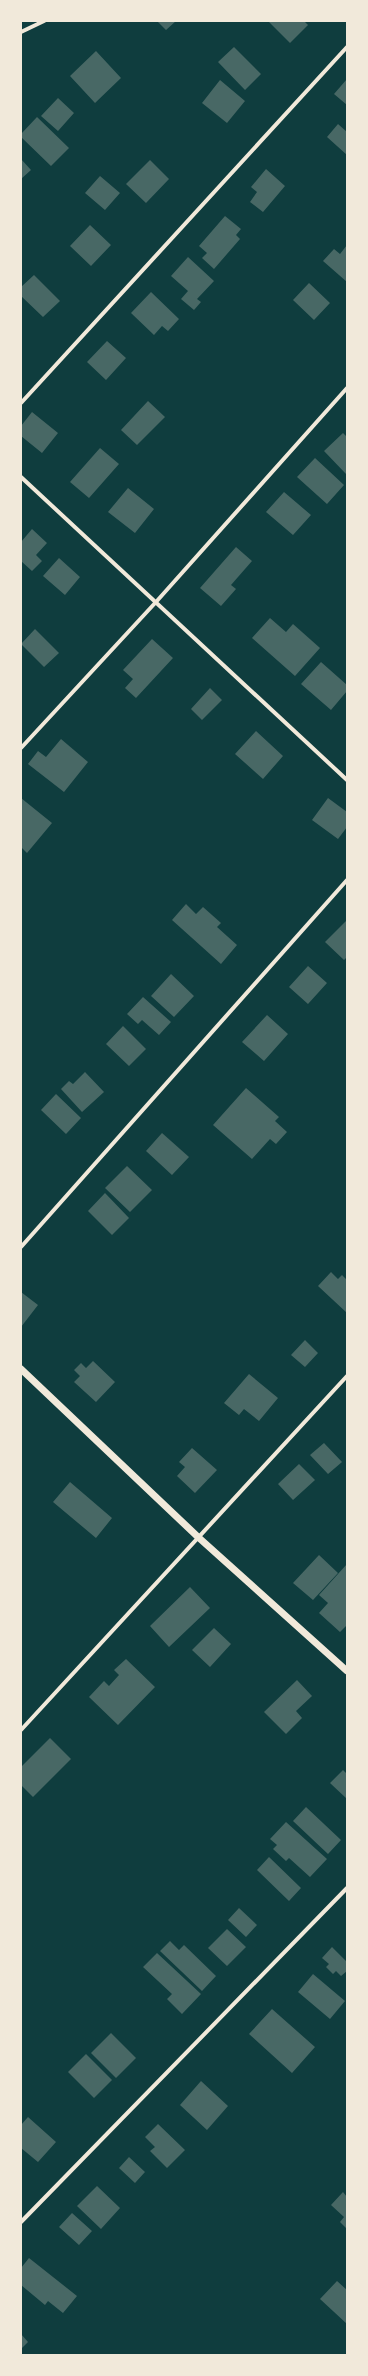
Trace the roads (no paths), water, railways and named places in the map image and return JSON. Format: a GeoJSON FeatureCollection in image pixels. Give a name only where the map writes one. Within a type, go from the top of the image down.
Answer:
{"type":"FeatureCollection","features":[{"type":"Feature","properties":{"kind":"street"},"geometry":{"type":"LineString","coordinates":[[21,32],[44,21]]}},
{"type":"Feature","properties":{"kind":"street"},"geometry":{"type":"LineString","coordinates":[[21,403],[347,47]]}},
{"type":"Feature","properties":{"kind":"street"},"geometry":{"type":"LineString","coordinates":[[21,748],[156,602],[347,388]]}},
{"type":"Feature","properties":{"kind":"street"},"geometry":{"type":"LineString","coordinates":[[21,477],[347,780]]}},
{"type":"Feature","properties":{"kind":"street"},"geometry":{"type":"LineString","coordinates":[[21,1247],[347,880]]}},
{"type":"Feature","properties":{"kind":"street"},"geometry":{"type":"LineString","coordinates":[[21,1369],[198,1537],[347,1671]]}},
{"type":"Feature","properties":{"kind":"street"},"geometry":{"type":"LineString","coordinates":[[21,1730],[347,1376]]}},
{"type":"Feature","properties":{"kind":"street"},"geometry":{"type":"LineString","coordinates":[[21,2222],[347,1888]]}}]}
